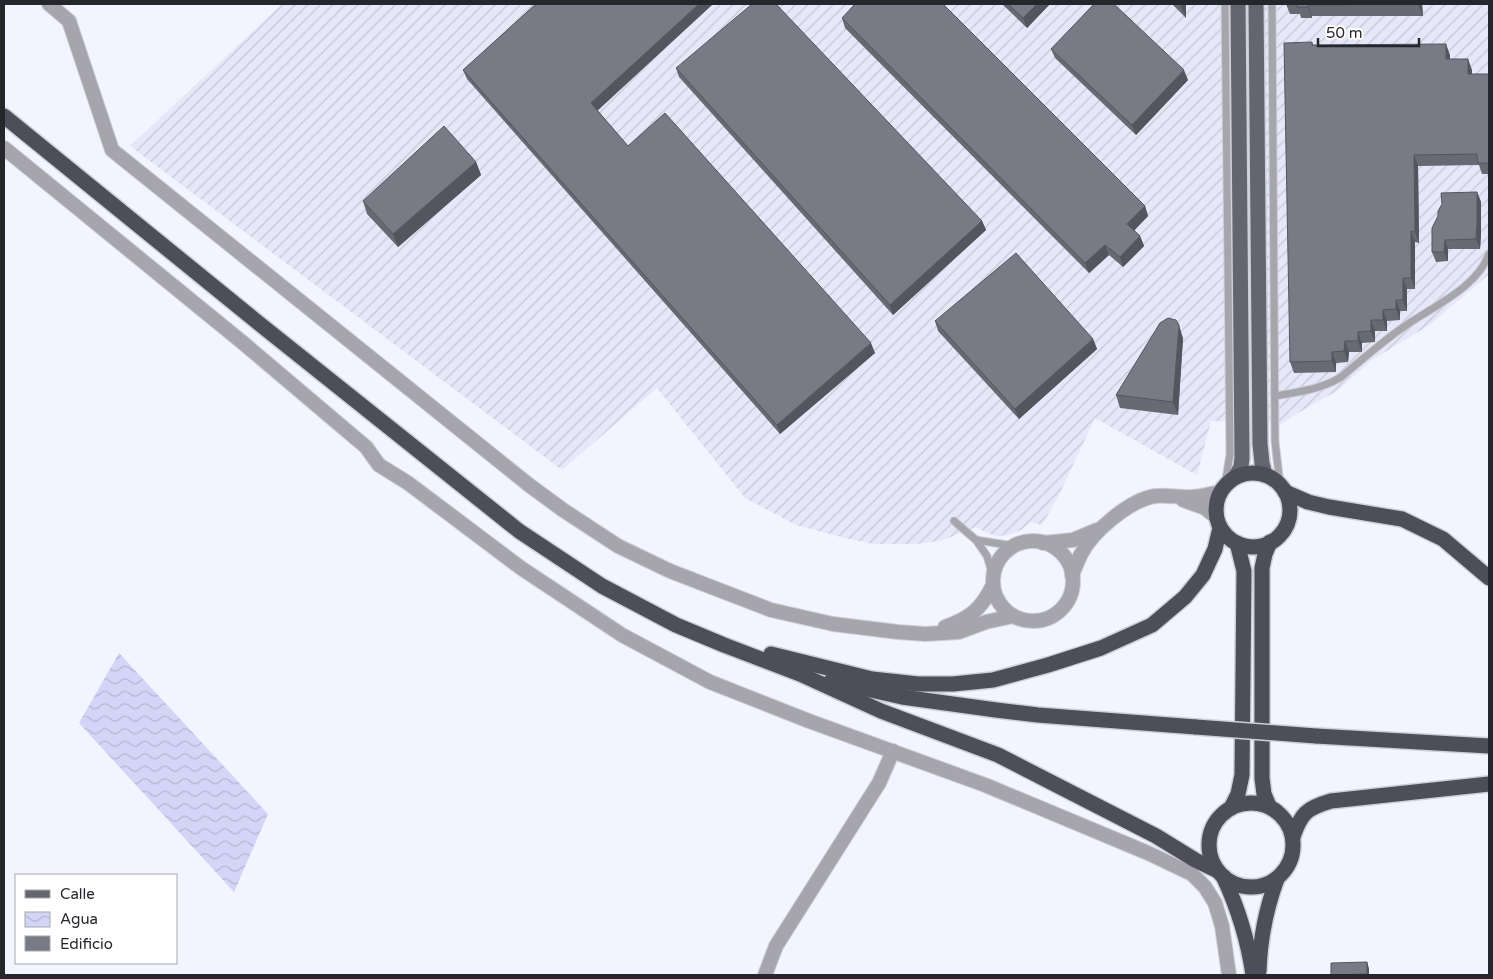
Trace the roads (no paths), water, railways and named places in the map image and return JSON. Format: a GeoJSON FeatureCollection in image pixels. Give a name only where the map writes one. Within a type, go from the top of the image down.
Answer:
{"type":"FeatureCollection","features":[{"type":"Feature","properties":{"kind":"highway"},"geometry":{"type":"LineString","coordinates":[[4,116],[519,532],[609,590],[676,625],[800,674],[881,711],[998,756],[1156,836],[1232,883],[1255,887],[1277,879]]}},
{"type":"Feature","properties":{"kind":"highway"},"geometry":{"type":"LineString","coordinates":[[724,645],[750,649],[872,679],[918,684],[953,684],[993,680],[1101,648],[1152,625],[1185,596],[1203,575],[1215,549],[1218,522],[1216,504],[1227,485],[1246,473],[1265,475],[1282,488],[1308,502],[1402,519],[1443,539],[1489,578]]}},
{"type":"Feature","properties":{"kind":"highway"},"geometry":{"type":"LineString","coordinates":[[1218,522],[1227,537],[1237,543],[1259,546],[1270,542],[1286,526],[1289,515],[1289,503],[1282,488]]}},
{"type":"Feature","properties":{"kind":"highway"},"geometry":{"type":"LineString","coordinates":[[1269,806],[1264,794],[1262,778],[1262,568],[1270,542]]}},
{"type":"Feature","properties":{"kind":"highway"},"geometry":{"type":"LineString","coordinates":[[1231,808],[1238,794],[1242,775],[1244,571],[1237,543]]}},
{"type":"Feature","properties":{"kind":"highway"},"geometry":{"type":"LineString","coordinates":[[800,674],[902,697],[1048,716],[1316,736],[1489,746]]}},
{"type":"Feature","properties":{"kind":"highway"},"geometry":{"type":"LineString","coordinates":[[1259,975],[1260,947],[1269,902],[1277,879],[1291,860],[1293,837],[1298,822],[1305,812],[1317,805],[1331,801],[1489,784]]}},
{"type":"Feature","properties":{"kind":"highway"},"geometry":{"type":"LineString","coordinates":[[1253,975],[1243,926],[1232,895],[1212,860],[1209,848],[1210,836],[1214,825],[1221,815],[1243,803],[1256,803],[1269,806],[1280,814],[1288,824],[1293,837]]}},
{"type":"Feature","properties":{"kind":"main road"},"geometry":{"type":"LineString","coordinates":[[1227,485],[1241,467],[1242,458],[1238,4]]}},
{"type":"Feature","properties":{"kind":"main road"},"geometry":{"type":"LineString","coordinates":[[1256,4],[1260,444],[1265,475]]}},
{"type":"Feature","properties":{"kind":"street"},"geometry":{"type":"LineString","coordinates":[[48,4],[69,21],[112,150],[521,478],[563,510],[618,546],[670,571],[771,610],[832,624],[925,634],[960,632],[986,622],[1013,616]]}},
{"type":"Feature","properties":{"kind":"street"},"geometry":{"type":"LineString","coordinates":[[4,148],[242,342],[366,447],[379,464],[408,483],[521,568],[622,636],[710,682],[1011,796],[1148,853],[1192,874],[1205,887],[1215,903],[1222,926],[1229,975]]}},
{"type":"Feature","properties":{"kind":"street"},"geometry":{"type":"LineString","coordinates":[[1072,575],[1082,553],[1102,528],[1124,510],[1145,498],[1158,496],[1193,497],[1227,485]]}},
{"type":"Feature","properties":{"kind":"street"},"geometry":{"type":"LineString","coordinates":[[1176,497],[1205,508],[1218,522]]}},
{"type":"Feature","properties":{"kind":"street"},"geometry":{"type":"LineString","coordinates":[[1043,543],[1073,540],[1102,528]]}},
{"type":"Feature","properties":{"kind":"street"},"geometry":{"type":"LineString","coordinates":[[925,634],[961,622],[977,610],[986,598],[997,564],[1004,554],[1023,542],[1043,543],[1054,547],[1062,554],[1072,575],[1072,588],[1068,600],[1060,610],[1050,617],[1038,621],[1025,620],[1013,616],[1003,608],[996,597],[993,580]]}},
{"type":"Feature","properties":{"kind":"street"},"geometry":{"type":"LineString","coordinates":[[766,975],[776,946],[879,783],[893,751]]}},
{"type":"Feature","properties":{"kind":"lane"},"geometry":{"type":"LineString","coordinates":[[1225,4],[1230,454],[1227,485]]}},
{"type":"Feature","properties":{"kind":"lane"},"geometry":{"type":"LineString","coordinates":[[1272,4],[1275,441],[1282,488]]}},
{"type":"Feature","properties":{"kind":"lane"},"geometry":{"type":"LineString","coordinates":[[1275,396],[1301,392],[1330,384],[1341,377],[1408,324],[1453,296],[1479,272],[1489,254]]}},
{"type":"Feature","properties":{"kind":"lane"},"geometry":{"type":"LineString","coordinates":[[954,521],[976,540],[987,556],[993,580]]}},
{"type":"Feature","properties":{"kind":"lane"},"geometry":{"type":"LineString","coordinates":[[976,540],[1014,546]]}},
{"type":"Feature","properties":{"kind":"water"},"geometry":{"type":"Polygon","coordinates":[[[119,653],[268,814],[234,892],[79,723],[119,653]]]}}]}
